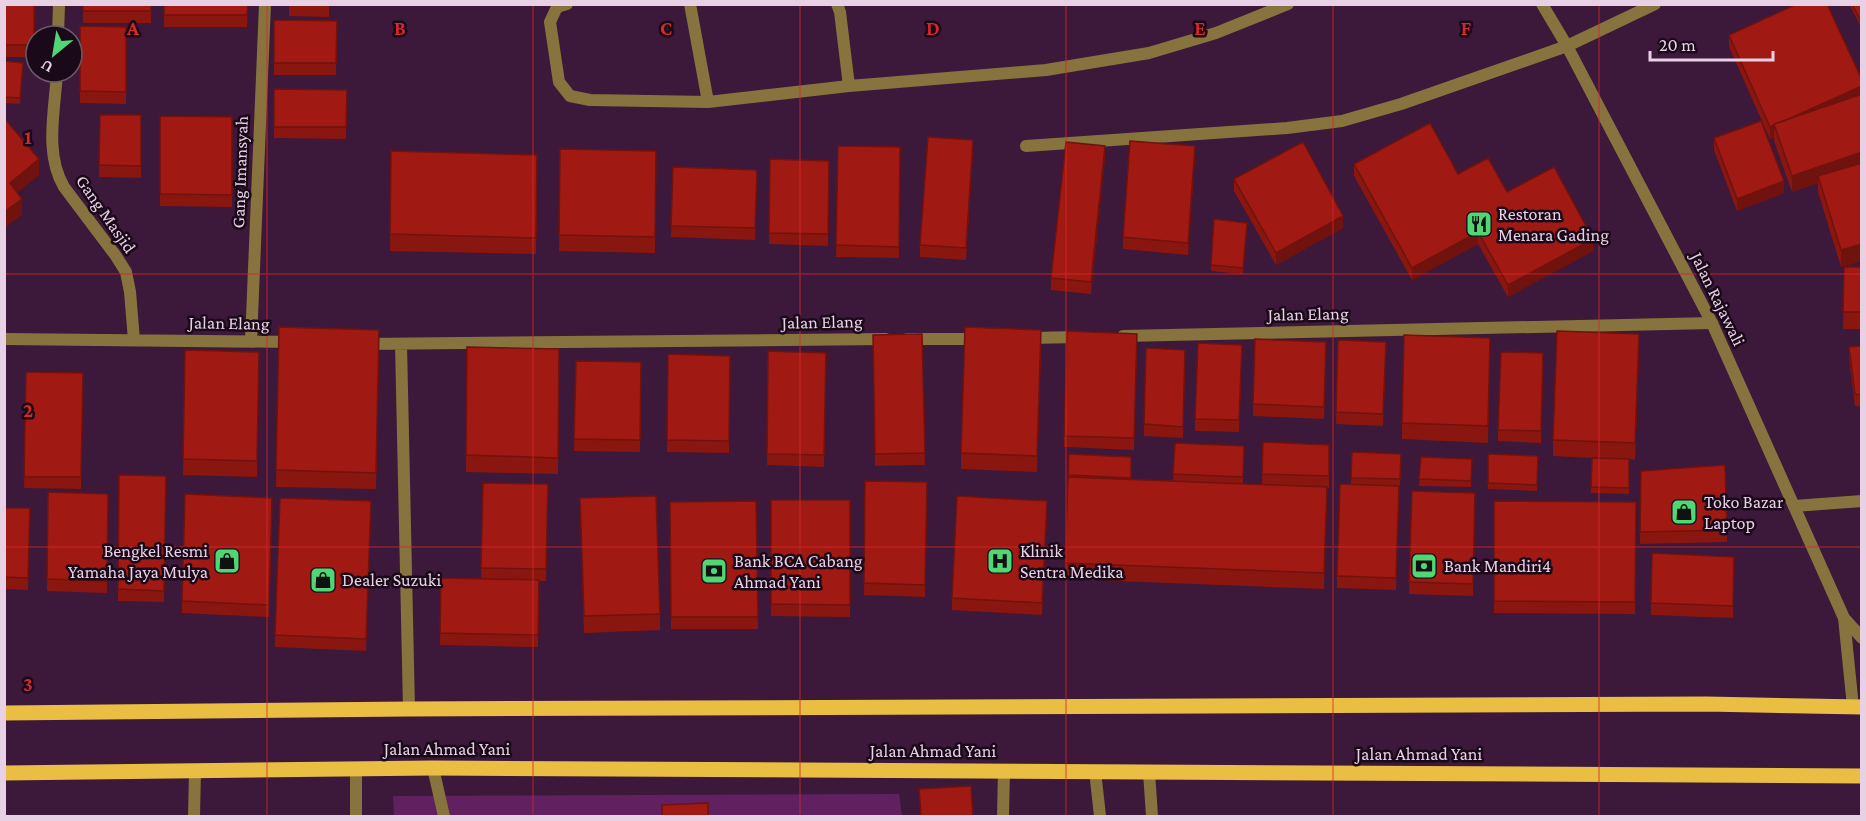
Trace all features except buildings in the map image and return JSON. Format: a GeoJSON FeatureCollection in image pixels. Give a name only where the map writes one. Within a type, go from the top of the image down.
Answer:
{"type":"FeatureCollection","features":[{"type":"Feature","properties":{"kind":"main road"},"geometry":{"type":"LineString","coordinates":[[4,713],[409,709],[1706,704],[1857,707],[1862,722]]}},
{"type":"Feature","properties":{"kind":"main road","name":"Jalan Ahmad Yani"},"geometry":{"type":"LineString","coordinates":[[4,773],[433,768],[1862,776]]}},
{"type":"Feature","properties":{"kind":"street"},"geometry":{"type":"LineString","coordinates":[[58,24],[59,4]]}},
{"type":"Feature","properties":{"kind":"street","name":"Gang Imansyah"},"geometry":{"type":"LineString","coordinates":[[251,341],[265,4]]}},
{"type":"Feature","properties":{"kind":"street"},"geometry":{"type":"LineString","coordinates":[[567,4],[556,9],[550,28],[559,82],[570,96],[590,100],[708,102],[849,86],[1046,70],[1149,53],[1216,33],[1288,4]]}},
{"type":"Feature","properties":{"kind":"street"},"geometry":{"type":"LineString","coordinates":[[690,4],[708,102]]}},
{"type":"Feature","properties":{"kind":"street"},"geometry":{"type":"LineString","coordinates":[[837,4],[840,12],[849,86]]}},
{"type":"Feature","properties":{"kind":"street","name":"Jalan Rajawali"},"geometry":{"type":"LineString","coordinates":[[1542,4],[1567,46],[1712,323],[1844,618]]}},
{"type":"Feature","properties":{"kind":"street"},"geometry":{"type":"LineString","coordinates":[[1026,146],[1287,128],[1342,121],[1401,104],[1567,46],[1655,4]]}},
{"type":"Feature","properties":{"kind":"street","name":"Gang Masjid"},"geometry":{"type":"LineString","coordinates":[[56,84],[52,140],[54,164],[64,187],[126,272],[134,340]]}},
{"type":"Feature","properties":{"kind":"street","name":"Jalan Elang"},"geometry":{"type":"LineString","coordinates":[[1013,338],[1712,323]]}},
{"type":"Feature","properties":{"kind":"street","name":"Jalan Elang"},"geometry":{"type":"LineString","coordinates":[[4,339],[309,342]]}},
{"type":"Feature","properties":{"kind":"street","name":"Jalan Elang"},"geometry":{"type":"LineString","coordinates":[[355,343],[992,339]]}},
{"type":"Feature","properties":{"kind":"street"},"geometry":{"type":"LineString","coordinates":[[401,344],[409,709]]}},
{"type":"Feature","properties":{"kind":"street"},"geometry":{"type":"LineString","coordinates":[[1794,506],[1862,501]]}},
{"type":"Feature","properties":{"kind":"street"},"geometry":{"type":"LineString","coordinates":[[1844,618],[1862,638]]}},
{"type":"Feature","properties":{"kind":"street"},"geometry":{"type":"LineString","coordinates":[[1844,618],[1857,707]]}},
{"type":"Feature","properties":{"kind":"street"},"geometry":{"type":"LineString","coordinates":[[433,768],[444,816]]}},
{"type":"Feature","properties":{"kind":"street"},"geometry":{"type":"LineString","coordinates":[[356,769],[356,816]]}},
{"type":"Feature","properties":{"kind":"street"},"geometry":{"type":"LineString","coordinates":[[194,816],[195,771]]}},
{"type":"Feature","properties":{"kind":"street"},"geometry":{"type":"LineString","coordinates":[[1003,816],[1004,771]]}},
{"type":"Feature","properties":{"kind":"street"},"geometry":{"type":"LineString","coordinates":[[1095,771],[1100,816]]}},
{"type":"Feature","properties":{"kind":"street"},"geometry":{"type":"LineString","coordinates":[[1149,772],[1152,816]]}},
{"type":"Feature","properties":{"kind":"shaded area"},"geometry":{"type":"Polygon","coordinates":[[[899,794],[902,816],[394,816],[393,796],[899,794]]]}},
{"type":"Feature","properties":{"kind":"place","name":"Restoran Menara Gading"},"geometry":{"type":"Point","coordinates":[1479,224]}},
{"type":"Feature","properties":{"kind":"place","name":"Toko Bazar Laptop"},"geometry":{"type":"Point","coordinates":[1684,512]}},
{"type":"Feature","properties":{"kind":"place","name":"Bengkel Resmi Yamaha Jaya Mulya"},"geometry":{"type":"Point","coordinates":[227,561]}},
{"type":"Feature","properties":{"kind":"place","name":"Klinik Sentra Medika"},"geometry":{"type":"Point","coordinates":[1000,561]}},
{"type":"Feature","properties":{"kind":"place","name":"Bank Mandiri4"},"geometry":{"type":"Point","coordinates":[1424,566]}},
{"type":"Feature","properties":{"kind":"place","name":"Bank BCA Cabang Ahmad Yani"},"geometry":{"type":"Point","coordinates":[714,571]}},
{"type":"Feature","properties":{"kind":"place","name":"Dealer Suzuki"},"geometry":{"type":"Point","coordinates":[323,580]}}]}
